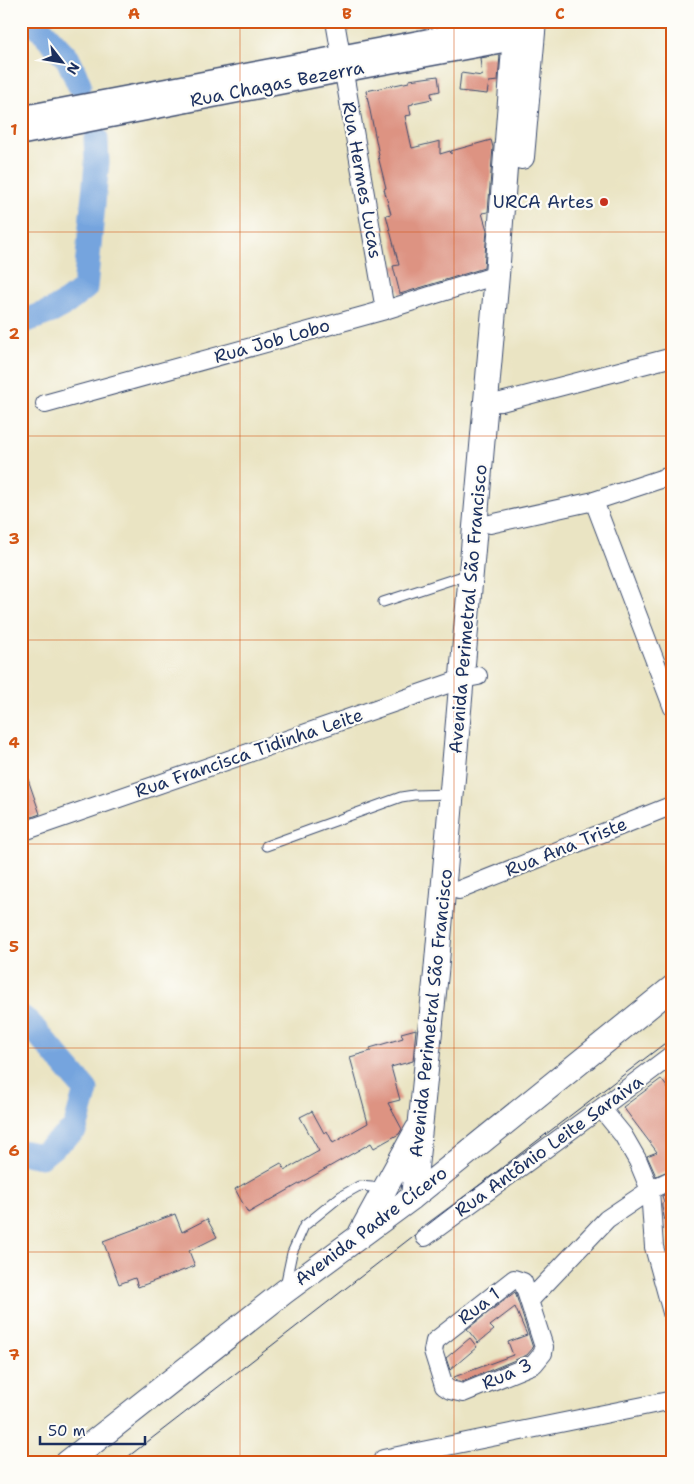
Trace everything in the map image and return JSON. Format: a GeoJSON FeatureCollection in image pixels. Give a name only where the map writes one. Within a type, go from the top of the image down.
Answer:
{"type":"FeatureCollection","features":[{"type":"Feature","properties":{"kind":"main road","name":"Avenida Perimetral São Francisco"},"geometry":{"type":"LineString","coordinates":[[422,1190],[445,973],[452,794],[470,677],[490,524],[497,275],[524,27]]}},
{"type":"Feature","properties":{"kind":"main road","name":"Avenida Perimetral São Francisco"},"geometry":{"type":"LineString","coordinates":[[422,1190],[421,1121],[459,890],[470,677],[471,573],[493,403],[524,27]]}},
{"type":"Feature","properties":{"kind":"main road","name":"Avenida Padre Cícero"},"geometry":{"type":"LineString","coordinates":[[67,1463],[284,1292],[422,1190],[673,987]]}},
{"type":"Feature","properties":{"kind":"main road"},"geometry":{"type":"LineString","coordinates":[[358,1238],[421,1121]]}},
{"type":"Feature","properties":{"kind":"street","name":"Rua Hermes Lucas"},"geometry":{"type":"LineString","coordinates":[[335,21],[385,310]]}},
{"type":"Feature","properties":{"kind":"street","name":"Rua Chagas Bezerra"},"geometry":{"type":"LineString","coordinates":[[21,134],[342,63],[524,27]]}},
{"type":"Feature","properties":{"kind":"street","name":"Rua Chagas Bezerra"},"geometry":{"type":"LineString","coordinates":[[21,118],[342,63]]}},
{"type":"Feature","properties":{"kind":"street","name":"Rua Job Lobo"},"geometry":{"type":"LineString","coordinates":[[45,404],[385,310],[497,275]]}},
{"type":"Feature","properties":{"kind":"street"},"geometry":{"type":"LineString","coordinates":[[493,403],[673,357]]}},
{"type":"Feature","properties":{"kind":"street"},"geometry":{"type":"LineString","coordinates":[[490,524],[594,501],[673,475]]}},
{"type":"Feature","properties":{"kind":"street"},"geometry":{"type":"LineString","coordinates":[[594,501],[673,708]]}},
{"type":"Feature","properties":{"kind":"street","name":"Rua Francisca Tidinha Leite"},"geometry":{"type":"LineString","coordinates":[[21,832],[470,677]]}},
{"type":"Feature","properties":{"kind":"street","name":"Rua Ana Triste"},"geometry":{"type":"LineString","coordinates":[[459,890],[673,805]]}},
{"type":"Feature","properties":{"kind":"street","name":"Rua Antônio Leite Saraiva"},"geometry":{"type":"LineString","coordinates":[[426,1237],[673,1054]]}},
{"type":"Feature","properties":{"kind":"street"},"geometry":{"type":"LineString","coordinates":[[601,1108],[623,1135],[638,1161],[650,1190],[654,1247],[673,1316]]}},
{"type":"Feature","properties":{"kind":"street"},"geometry":{"type":"LineString","coordinates":[[530,1300],[607,1219],[650,1190],[673,1179]]}},
{"type":"Feature","properties":{"kind":"street","name":"Rua 1"},"geometry":{"type":"LineString","coordinates":[[463,1393],[450,1390],[444,1386],[434,1358],[435,1341],[514,1278],[524,1282],[530,1300]]}},
{"type":"Feature","properties":{"kind":"street","name":"Rua 3"},"geometry":{"type":"LineString","coordinates":[[463,1393],[534,1364],[543,1353],[544,1347],[530,1300]]}},
{"type":"Feature","properties":{"kind":"street"},"geometry":{"type":"LineString","coordinates":[[383,1459],[673,1400]]}},
{"type":"Feature","properties":{"kind":"lane"},"geometry":{"type":"LineString","coordinates":[[383,602],[471,573]]}},
{"type":"Feature","properties":{"kind":"lane"},"geometry":{"type":"LineString","coordinates":[[266,846],[401,797],[452,794]]}},
{"type":"Feature","properties":{"kind":"lane"},"geometry":{"type":"LineString","coordinates":[[284,1292],[292,1253],[304,1226],[341,1196],[359,1186],[384,1188]]}},
{"type":"Feature","properties":{"kind":"building"},"geometry":{"type":"Polygon","coordinates":[[[500,55],[498,81],[489,82],[487,94],[459,91],[461,73],[482,76],[480,58],[500,55]]]}},
{"type":"Feature","properties":{"kind":"building"},"geometry":{"type":"Polygon","coordinates":[[[438,76],[440,91],[431,93],[432,99],[409,105],[411,115],[405,116],[412,148],[440,141],[440,154],[450,151],[451,154],[451,151],[491,140],[493,147],[488,212],[482,213],[487,230],[484,268],[400,294],[393,266],[399,265],[386,215],[391,214],[384,189],[386,188],[366,91],[409,82],[409,80],[438,76]]]}},
{"type":"Feature","properties":{"kind":"building"},"geometry":{"type":"Polygon","coordinates":[[[23,765],[40,814],[29,818],[21,797],[21,766],[23,765]]]}},
{"type":"Feature","properties":{"kind":"building"},"geometry":{"type":"Polygon","coordinates":[[[416,1029],[413,1061],[391,1067],[400,1100],[388,1103],[402,1129],[399,1134],[374,1148],[371,1143],[248,1213],[235,1189],[281,1163],[285,1170],[319,1151],[300,1117],[312,1111],[324,1133],[327,1131],[333,1143],[368,1123],[350,1057],[371,1051],[370,1048],[403,1038],[401,1033],[416,1029]]]}},
{"type":"Feature","properties":{"kind":"building"},"geometry":{"type":"Polygon","coordinates":[[[661,1079],[673,1095],[673,1169],[656,1176],[647,1156],[657,1152],[623,1107],[661,1079]]]}},
{"type":"Feature","properties":{"kind":"building"},"geometry":{"type":"Polygon","coordinates":[[[673,1191],[673,1234],[668,1235],[662,1207],[664,1202],[662,1196],[673,1191]]]}},
{"type":"Feature","properties":{"kind":"building"},"geometry":{"type":"Polygon","coordinates":[[[175,1214],[182,1232],[207,1219],[217,1237],[189,1251],[195,1266],[138,1287],[135,1278],[119,1284],[103,1241],[175,1214]]]}},
{"type":"Feature","properties":{"kind":"building"},"geometry":{"type":"Polygon","coordinates":[[[515,1292],[533,1348],[527,1355],[462,1382],[456,1380],[454,1377],[513,1355],[508,1342],[527,1335],[515,1307],[490,1326],[494,1330],[478,1343],[467,1329],[515,1292]]]}},
{"type":"Feature","properties":{"kind":"building"},"geometry":{"type":"Polygon","coordinates":[[[470,1338],[477,1347],[450,1370],[446,1358],[470,1338]]]}},
{"type":"Feature","properties":{"kind":"waterway"},"geometry":{"type":"LineString","coordinates":[[35,21],[68,59],[79,84]]}},
{"type":"Feature","properties":{"kind":"waterway"},"geometry":{"type":"LineString","coordinates":[[21,322],[52,311],[85,288],[97,163],[96,139]]}},
{"type":"Feature","properties":{"kind":"waterway"},"geometry":{"type":"LineString","coordinates":[[21,1017],[29,1023],[86,1090],[75,1129],[41,1156],[21,1152]]}},
{"type":"Feature","properties":{"kind":"tram line"},"geometry":{"type":"LineString","coordinates":[[120,1463],[673,1037]]}},
{"type":"Feature","properties":{"kind":"place","name":"URCA Artes"},"geometry":{"type":"Point","coordinates":[604,202]}}]}
